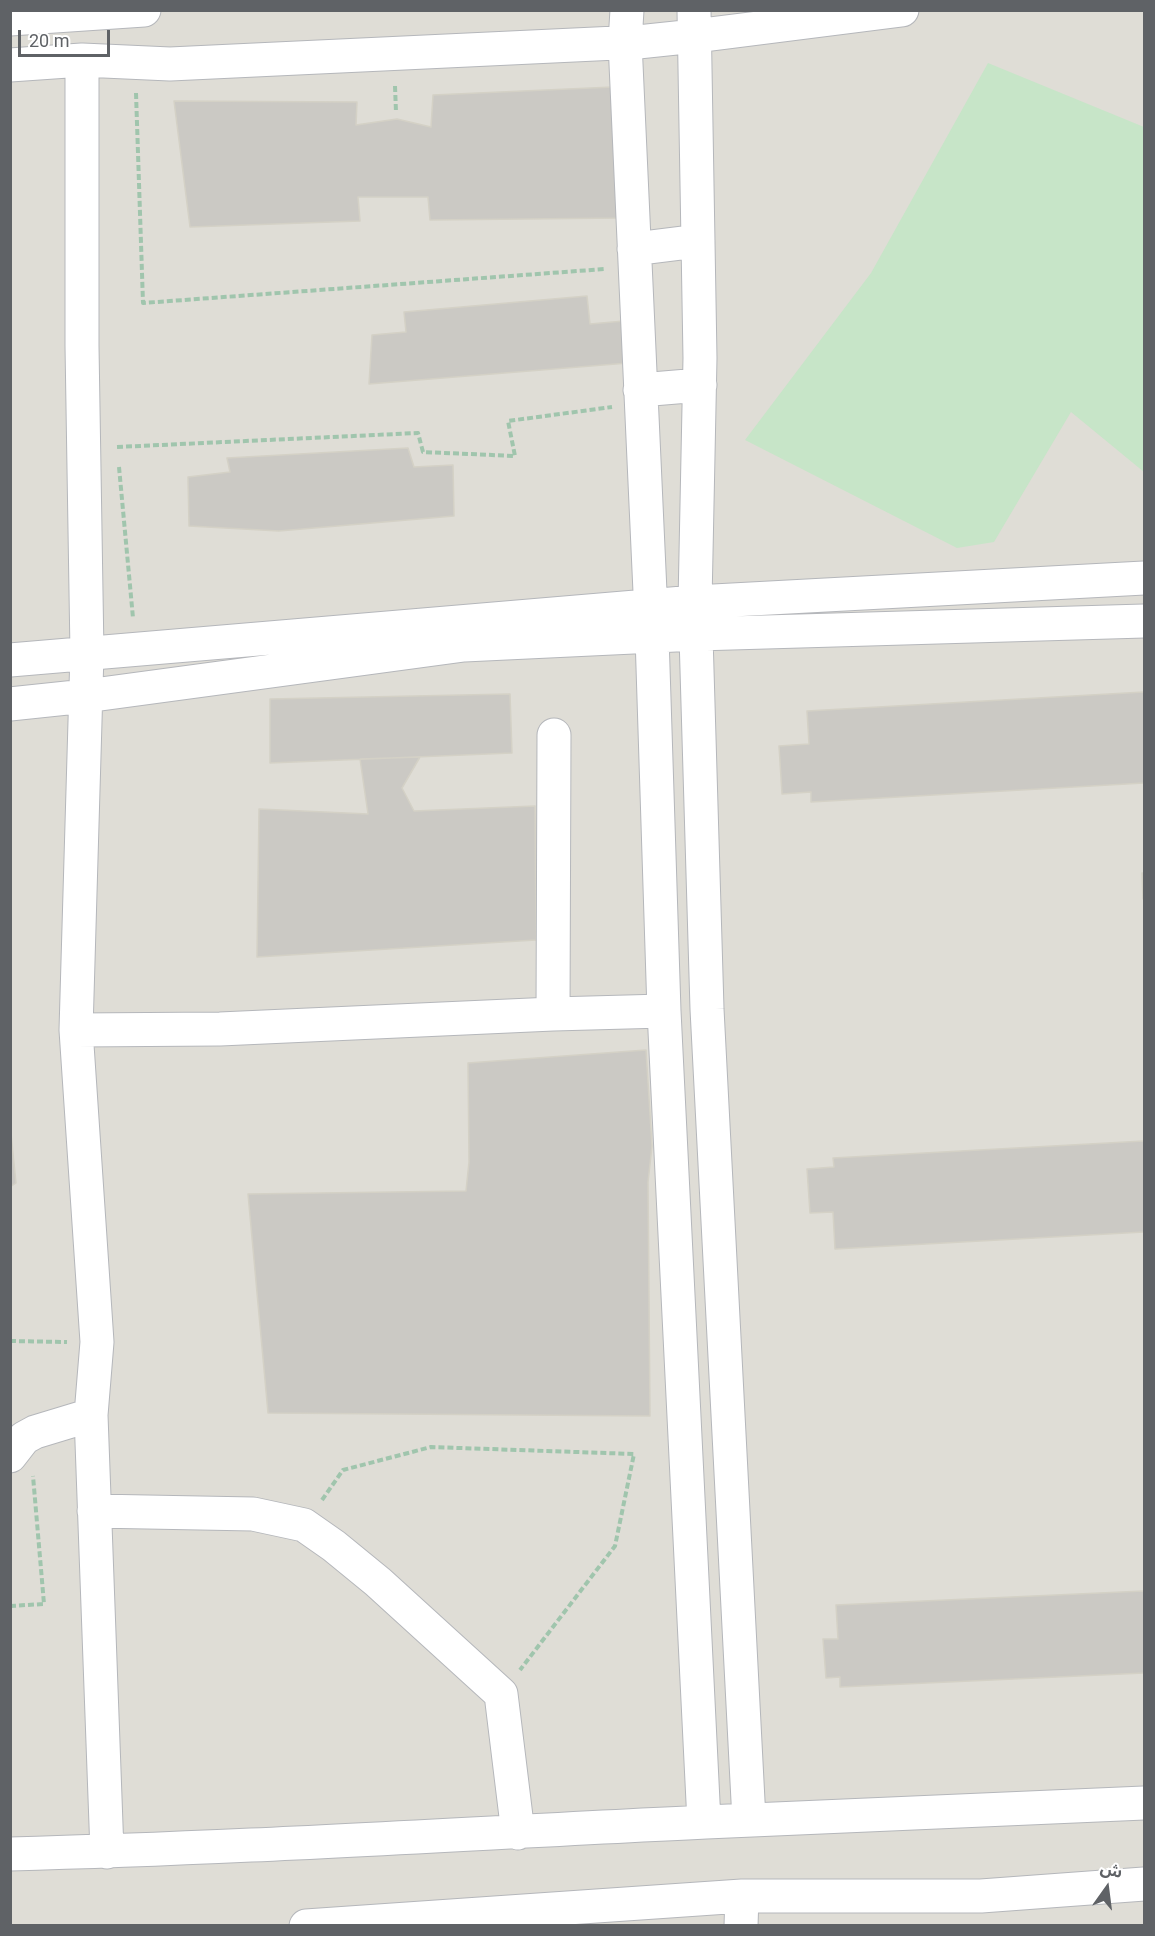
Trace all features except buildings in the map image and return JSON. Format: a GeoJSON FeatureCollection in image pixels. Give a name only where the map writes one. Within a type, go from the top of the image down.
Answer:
{"type":"FeatureCollection","features":[{"type":"Feature","properties":{"kind":"lane"},"geometry":{"type":"LineString","coordinates":[[10,19],[144,10]]}},
{"type":"Feature","properties":{"kind":"lane"},"geometry":{"type":"LineString","coordinates":[[10,65],[82,60],[170,64],[626,26],[902,10]]}},
{"type":"Feature","properties":{"kind":"lane"},"geometry":{"type":"LineString","coordinates":[[694,23],[700,385],[695,602],[704,897],[749,1820]]}},
{"type":"Feature","properties":{"kind":"lane"},"geometry":{"type":"LineString","coordinates":[[626,26],[651,621],[664,1011],[704,1822]]}},
{"type":"Feature","properties":{"kind":"lane"},"geometry":{"type":"LineString","coordinates":[[82,60],[82,346],[87,654],[76,1030],[97,1342],[91,1415],[107,1852]]}},
{"type":"Feature","properties":{"kind":"lane"},"geometry":{"type":"LineString","coordinates":[[634,258],[698,241]]}},
{"type":"Feature","properties":{"kind":"lane"},"geometry":{"type":"LineString","coordinates":[[640,397],[700,385]]}},
{"type":"Feature","properties":{"kind":"lane"},"geometry":{"type":"LineString","coordinates":[[10,704],[86,696],[651,621],[695,602],[1144,578]]}},
{"type":"Feature","properties":{"kind":"lane"},"geometry":{"type":"LineString","coordinates":[[10,660],[651,621],[697,634],[1144,621]]}},
{"type":"Feature","properties":{"kind":"lane"},"geometry":{"type":"LineString","coordinates":[[553,1014],[554,735]]}},
{"type":"Feature","properties":{"kind":"lane"},"geometry":{"type":"LineString","coordinates":[[660,906],[704,897]]}},
{"type":"Feature","properties":{"kind":"lane"},"geometry":{"type":"LineString","coordinates":[[76,1030],[220,1029],[664,1011]]}},
{"type":"Feature","properties":{"kind":"lane"},"geometry":{"type":"LineString","coordinates":[[668,1098],[712,1096]]}},
{"type":"Feature","properties":{"kind":"lane"},"geometry":{"type":"LineString","coordinates":[[22,1465],[24,1438],[35,1432],[91,1415]]}},
{"type":"Feature","properties":{"kind":"lane"},"geometry":{"type":"LineString","coordinates":[[686,1452],[730,1450]]}},
{"type":"Feature","properties":{"kind":"lane"},"geometry":{"type":"LineString","coordinates":[[94,1511],[253,1514],[304,1525],[334,1546],[378,1582],[501,1694],[518,1833]]}},
{"type":"Feature","properties":{"kind":"lane"},"geometry":{"type":"LineString","coordinates":[[10,1854],[107,1852],[1144,1803]]}},
{"type":"Feature","properties":{"kind":"lane"},"geometry":{"type":"LineString","coordinates":[[306,1926],[742,1911],[1144,1884]]}},
{"type":"Feature","properties":{"kind":"path"},"geometry":{"type":"LineString","coordinates":[[136,85],[143,303],[634,258]]}},
{"type":"Feature","properties":{"kind":"path"},"geometry":{"type":"LineString","coordinates":[[116,436],[117,447],[418,433],[423,452],[515,456],[508,421],[640,397]]}},
{"type":"Feature","properties":{"kind":"path"},"geometry":{"type":"LineString","coordinates":[[118,459],[133,624]]}},
{"type":"Feature","properties":{"kind":"path"},"geometry":{"type":"LineString","coordinates":[[10,1341],[97,1342]]}},
{"type":"Feature","properties":{"kind":"path"},"geometry":{"type":"LineString","coordinates":[[304,1525],[343,1470],[431,1448],[634,1454],[615,1545],[501,1694]]}},
{"type":"Feature","properties":{"kind":"path"},"geometry":{"type":"LineString","coordinates":[[10,1606],[44,1604],[22,1465]]}},
{"type":"Feature","properties":{"kind":"shaded area"},"geometry":{"type":"Polygon","coordinates":[[[11,11],[1144,11],[1144,1925],[11,1925],[11,11]]]}},
{"type":"Feature","properties":{"kind":"green space"},"geometry":{"type":"Polygon","coordinates":[[[988,63],[1144,127],[1144,472],[1071,412],[994,542],[957,548],[745,440],[871,273],[988,63]]]}}]}
